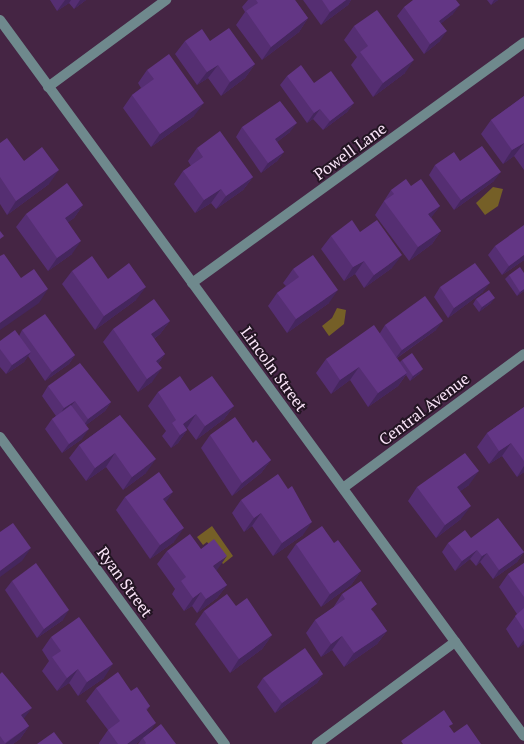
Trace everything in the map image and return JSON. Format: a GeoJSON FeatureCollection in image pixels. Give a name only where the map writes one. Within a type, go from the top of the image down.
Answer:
{"type":"FeatureCollection","features":[{"type":"Feature","properties":{"kind":"street"},"geometry":{"type":"LineString","coordinates":[[48,86],[166,0]]}},
{"type":"Feature","properties":{"kind":"street","name":"Lincoln Street"},"geometry":{"type":"LineString","coordinates":[[0,20],[524,736]]}},
{"type":"Feature","properties":{"kind":"street","name":"Powell Lane"},"geometry":{"type":"LineString","coordinates":[[192,283],[524,44]]}},
{"type":"Feature","properties":{"kind":"street","name":"Central Avenue"},"geometry":{"type":"LineString","coordinates":[[342,488],[524,354]]}},
{"type":"Feature","properties":{"kind":"street","name":"Ryan Street"},"geometry":{"type":"LineString","coordinates":[[0,437],[225,744]]}},
{"type":"Feature","properties":{"kind":"street"},"geometry":{"type":"LineString","coordinates":[[317,744],[455,642]]}},
{"type":"Feature","properties":{"kind":"shaded area"},"geometry":{"type":"Polygon","coordinates":[[[493,187],[503,189],[498,206],[485,215],[476,203],[493,187]]]}},
{"type":"Feature","properties":{"kind":"shaded area"},"geometry":{"type":"Polygon","coordinates":[[[337,308],[346,310],[344,324],[329,336],[322,326],[332,318],[337,308]]]}},
{"type":"Feature","properties":{"kind":"shaded area"},"geometry":{"type":"Polygon","coordinates":[[[212,526],[233,556],[223,564],[207,542],[203,545],[197,537],[212,526]]]}},
{"type":"Feature","properties":{"kind":"building"},"geometry":{"type":"Polygon","coordinates":[[[256,0],[295,0],[308,18],[271,47],[246,11],[258,3],[256,0]]]}},
{"type":"Feature","properties":{"kind":"building"},"geometry":{"type":"Polygon","coordinates":[[[322,0],[346,0],[330,12],[322,0]]]}},
{"type":"Feature","properties":{"kind":"building"},"geometry":{"type":"Polygon","coordinates":[[[413,0],[456,0],[460,5],[439,21],[447,31],[430,44],[404,7],[413,0]]]}},
{"type":"Feature","properties":{"kind":"building"},"geometry":{"type":"Polygon","coordinates":[[[377,10],[414,60],[383,83],[360,52],[368,46],[354,26],[377,10]]]}},
{"type":"Feature","properties":{"kind":"building"},"geometry":{"type":"Polygon","coordinates":[[[229,28],[255,64],[230,82],[218,65],[207,72],[185,41],[202,29],[210,41],[229,28]]]}},
{"type":"Feature","properties":{"kind":"building"},"geometry":{"type":"Polygon","coordinates":[[[169,54],[204,103],[160,134],[132,95],[154,79],[147,70],[169,54]]]}},
{"type":"Feature","properties":{"kind":"building"},"geometry":{"type":"Polygon","coordinates":[[[301,65],[314,83],[331,71],[354,103],[330,121],[320,109],[314,113],[287,76],[301,65]]]}},
{"type":"Feature","properties":{"kind":"building"},"geometry":{"type":"Polygon","coordinates":[[[524,96],[524,143],[512,150],[491,120],[524,96]]]}},
{"type":"Feature","properties":{"kind":"building"},"geometry":{"type":"Polygon","coordinates":[[[280,101],[297,123],[275,139],[284,152],[268,163],[242,127],[280,101]]]}},
{"type":"Feature","properties":{"kind":"building"},"geometry":{"type":"Polygon","coordinates":[[[220,131],[253,177],[226,196],[221,189],[204,200],[183,171],[203,157],[197,148],[220,131]]]}},
{"type":"Feature","properties":{"kind":"building"},"geometry":{"type":"Polygon","coordinates":[[[7,138],[24,161],[42,147],[59,170],[16,201],[0,177],[0,143],[7,138]]]}},
{"type":"Feature","properties":{"kind":"building"},"geometry":{"type":"Polygon","coordinates":[[[482,146],[501,172],[461,200],[435,165],[454,152],[460,161],[482,146]]]}},
{"type":"Feature","properties":{"kind":"building"},"geometry":{"type":"Polygon","coordinates":[[[406,179],[411,186],[421,179],[440,206],[428,214],[441,231],[418,247],[384,201],[394,194],[391,190],[406,179]]]}},
{"type":"Feature","properties":{"kind":"building"},"geometry":{"type":"Polygon","coordinates":[[[67,183],[83,205],[65,218],[81,241],[57,258],[26,214],[67,183]]]}},
{"type":"Feature","properties":{"kind":"building"},"geometry":{"type":"Polygon","coordinates":[[[352,220],[360,232],[377,220],[402,255],[374,275],[364,261],[353,267],[331,236],[352,220]]]}},
{"type":"Feature","properties":{"kind":"building"},"geometry":{"type":"Polygon","coordinates":[[[524,225],[524,255],[509,266],[495,246],[524,225]]]}},
{"type":"Feature","properties":{"kind":"building"},"geometry":{"type":"Polygon","coordinates":[[[0,231],[4,236],[0,239],[0,231]]]}},
{"type":"Feature","properties":{"kind":"building"},"geometry":{"type":"Polygon","coordinates":[[[4,254],[21,278],[34,269],[48,289],[0,323],[0,256],[4,254]]]}},
{"type":"Feature","properties":{"kind":"building"},"geometry":{"type":"Polygon","coordinates":[[[313,255],[338,290],[296,319],[277,293],[299,277],[293,269],[313,255]]]}},
{"type":"Feature","properties":{"kind":"building"},"geometry":{"type":"Polygon","coordinates":[[[92,256],[108,279],[129,263],[146,287],[104,316],[72,271],[92,256]]]}},
{"type":"Feature","properties":{"kind":"building"},"geometry":{"type":"Polygon","coordinates":[[[475,263],[490,283],[454,308],[440,287],[475,263]]]}},
{"type":"Feature","properties":{"kind":"building"},"geometry":{"type":"Polygon","coordinates":[[[520,267],[524,273],[524,289],[520,292],[509,275],[520,267]]]}},
{"type":"Feature","properties":{"kind":"building"},"geometry":{"type":"Polygon","coordinates":[[[489,290],[495,298],[482,307],[476,299],[489,290]]]}},
{"type":"Feature","properties":{"kind":"building"},"geometry":{"type":"Polygon","coordinates":[[[425,296],[443,321],[402,350],[385,325],[425,296]]]}},
{"type":"Feature","properties":{"kind":"building"},"geometry":{"type":"Polygon","coordinates":[[[154,299],[170,321],[151,334],[165,354],[156,361],[162,368],[147,379],[113,329],[154,299]]]}},
{"type":"Feature","properties":{"kind":"building"},"geometry":{"type":"Polygon","coordinates":[[[45,314],[75,355],[52,372],[22,330],[45,314]]]}},
{"type":"Feature","properties":{"kind":"building"},"geometry":{"type":"Polygon","coordinates":[[[374,325],[407,373],[378,393],[359,367],[340,380],[326,359],[374,325]]]}},
{"type":"Feature","properties":{"kind":"building"},"geometry":{"type":"Polygon","coordinates":[[[15,330],[31,352],[12,365],[0,349],[0,341],[15,330]]]}},
{"type":"Feature","properties":{"kind":"building"},"geometry":{"type":"Polygon","coordinates":[[[412,353],[423,369],[413,376],[402,360],[412,353]]]}},
{"type":"Feature","properties":{"kind":"building"},"geometry":{"type":"Polygon","coordinates":[[[80,363],[111,402],[88,419],[75,401],[64,408],[48,386],[80,363]]]}},
{"type":"Feature","properties":{"kind":"building"},"geometry":{"type":"Polygon","coordinates":[[[180,376],[190,391],[212,376],[234,406],[205,426],[196,414],[183,424],[187,430],[180,435],[172,423],[176,420],[158,392],[180,376]]]}},
{"type":"Feature","properties":{"kind":"building"},"geometry":{"type":"Polygon","coordinates":[[[71,405],[89,429],[69,444],[52,419],[71,405]]]}},
{"type":"Feature","properties":{"kind":"building"},"geometry":{"type":"Polygon","coordinates":[[[524,407],[524,461],[511,443],[499,451],[487,433],[524,407]]]}},
{"type":"Feature","properties":{"kind":"building"},"geometry":{"type":"Polygon","coordinates":[[[120,415],[156,459],[132,477],[115,453],[95,468],[79,445],[120,415]]]}},
{"type":"Feature","properties":{"kind":"building"},"geometry":{"type":"Polygon","coordinates":[[[235,417],[253,443],[256,440],[271,460],[242,483],[210,435],[235,417]]]}},
{"type":"Feature","properties":{"kind":"building"},"geometry":{"type":"Polygon","coordinates":[[[465,453],[479,471],[457,487],[471,506],[445,525],[417,487],[465,453]]]}},
{"type":"Feature","properties":{"kind":"building"},"geometry":{"type":"Polygon","coordinates":[[[159,472],[173,492],[163,499],[184,528],[160,545],[125,497],[159,472]]]}},
{"type":"Feature","properties":{"kind":"building"},"geometry":{"type":"Polygon","coordinates":[[[278,474],[288,489],[292,486],[312,522],[282,543],[261,513],[254,518],[241,500],[278,474]]]}},
{"type":"Feature","properties":{"kind":"building"},"geometry":{"type":"Polygon","coordinates":[[[498,518],[524,552],[499,570],[487,553],[482,556],[477,550],[462,561],[448,543],[465,530],[471,538],[498,518]]]}},
{"type":"Feature","properties":{"kind":"building"},"geometry":{"type":"Polygon","coordinates":[[[13,523],[31,548],[0,571],[0,532],[13,523]]]}},
{"type":"Feature","properties":{"kind":"building"},"geometry":{"type":"Polygon","coordinates":[[[322,526],[334,543],[338,540],[361,571],[330,594],[296,544],[322,526]]]}},
{"type":"Feature","properties":{"kind":"building"},"geometry":{"type":"Polygon","coordinates":[[[190,534],[201,549],[214,539],[227,556],[213,566],[227,585],[206,599],[201,592],[193,598],[181,581],[186,577],[167,551],[190,534]]]}},
{"type":"Feature","properties":{"kind":"building"},"geometry":{"type":"Polygon","coordinates":[[[36,563],[69,610],[44,629],[12,581],[36,563]]]}},
{"type":"Feature","properties":{"kind":"building"},"geometry":{"type":"Polygon","coordinates":[[[524,563],[524,597],[508,574],[524,563]]]}},
{"type":"Feature","properties":{"kind":"building"},"geometry":{"type":"Polygon","coordinates":[[[361,581],[377,604],[371,609],[387,631],[354,653],[342,636],[331,644],[315,620],[345,599],[342,594],[361,581]]]}},
{"type":"Feature","properties":{"kind":"building"},"geometry":{"type":"Polygon","coordinates":[[[227,594],[236,606],[247,598],[272,635],[239,659],[204,611],[227,594]]]}},
{"type":"Feature","properties":{"kind":"building"},"geometry":{"type":"Polygon","coordinates":[[[524,608],[524,630],[515,616],[524,608]]]}},
{"type":"Feature","properties":{"kind":"building"},"geometry":{"type":"Polygon","coordinates":[[[79,617],[113,664],[87,682],[78,669],[67,678],[52,657],[61,651],[51,637],[79,617]]]}},
{"type":"Feature","properties":{"kind":"building"},"geometry":{"type":"Polygon","coordinates":[[[305,648],[323,674],[282,703],[263,678],[305,648]]]}},
{"type":"Feature","properties":{"kind":"building"},"geometry":{"type":"Polygon","coordinates":[[[2,672],[32,708],[21,715],[29,726],[5,743],[0,736],[0,674],[2,672]]]}},
{"type":"Feature","properties":{"kind":"building"},"geometry":{"type":"Polygon","coordinates":[[[118,672],[131,691],[137,687],[150,706],[146,709],[156,723],[127,744],[118,744],[108,730],[120,721],[96,688],[118,672]]]}},
{"type":"Feature","properties":{"kind":"building"},"geometry":{"type":"Polygon","coordinates":[[[444,710],[453,724],[449,726],[454,733],[467,724],[481,744],[403,744],[401,741],[444,710]]]}},
{"type":"Feature","properties":{"kind":"building"},"geometry":{"type":"Polygon","coordinates":[[[161,724],[176,744],[145,744],[143,738],[161,724]]]}},
{"type":"Feature","properties":{"kind":"building"},"geometry":{"type":"Polygon","coordinates":[[[54,732],[63,744],[37,744],[54,732]]]}}]}
